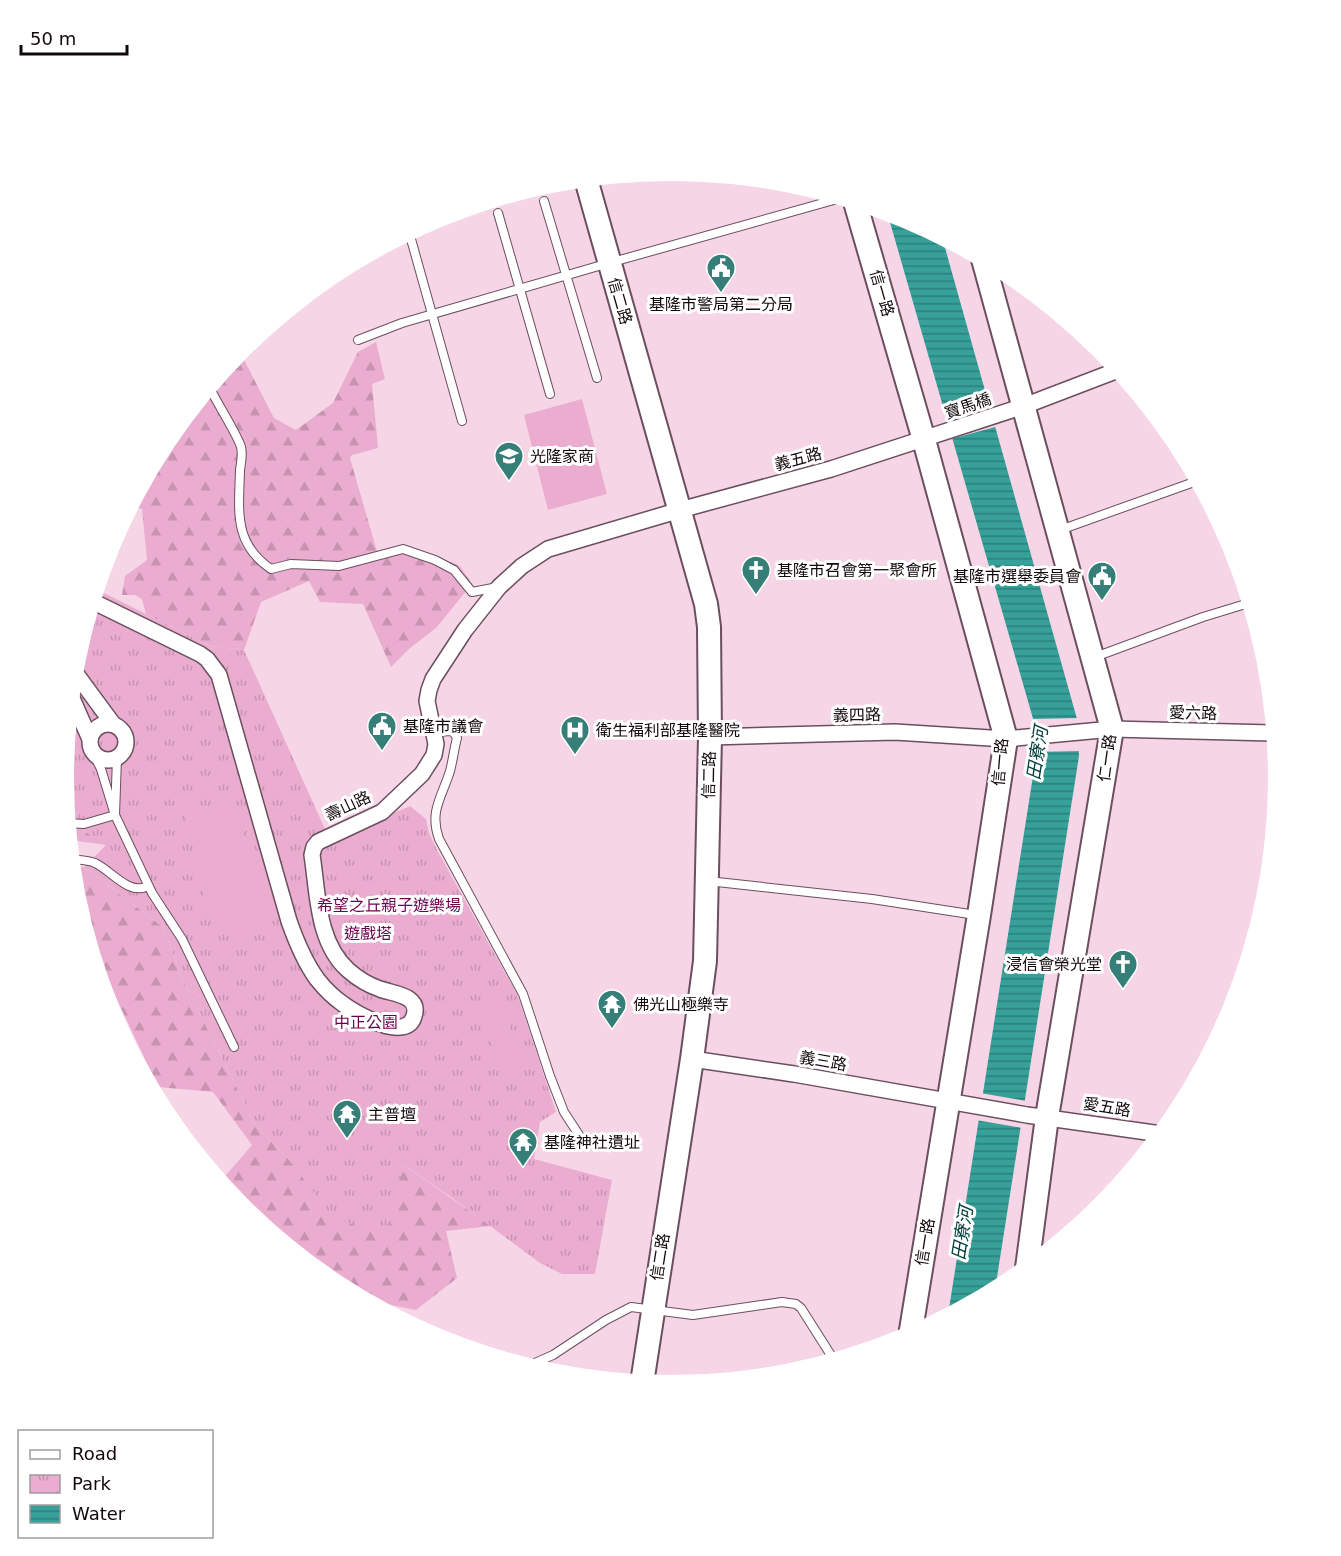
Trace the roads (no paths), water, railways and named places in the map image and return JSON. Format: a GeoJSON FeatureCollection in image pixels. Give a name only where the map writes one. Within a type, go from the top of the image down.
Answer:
{"type":"FeatureCollection","features":[{"type":"Feature","properties":{"kind":"street","name":"信二路"},"geometry":{"type":"LineString","coordinates":[[588,187],[706,604],[709,627],[710,737],[705,961],[643,1374]]}},
{"type":"Feature","properties":{"kind":"street","name":"信一路"},"geometry":{"type":"LineString","coordinates":[[858,212],[924,440],[1006,739],[912,1324]]}},
{"type":"Feature","properties":{"kind":"street","name":"仁一路"},"geometry":{"type":"LineString","coordinates":[[987,272],[1112,729],[1047,1117],[1029,1256]]}},
{"type":"Feature","properties":{"kind":"street","name":"寶馬橋"},"geometry":{"type":"LineString","coordinates":[[924,440],[1024,406],[1109,373]]}},
{"type":"Feature","properties":{"kind":"street","name":"義五路"},"geometry":{"type":"LineString","coordinates":[[680,510],[831,469],[924,440]]}},
{"type":"Feature","properties":{"kind":"street","name":"壽山路"},"geometry":{"type":"LineString","coordinates":[[99,605],[200,654],[214,668],[225,698],[289,921],[301,953],[320,982],[341,1003],[360,1015],[401,1028],[410,1024],[414,1017],[414,1006],[407,997],[380,989],[359,978],[340,962],[332,950],[323,927],[312,855],[314,848],[318,842],[381,812],[414,783],[434,755],[436,744],[428,701],[433,679],[465,630],[499,587],[522,566],[548,549],[680,510]]}},
{"type":"Feature","properties":{"kind":"street"},"geometry":{"type":"LineString","coordinates":[[78,712],[94,755],[103,760],[117,758],[123,752],[126,740],[121,729],[113,724],[82,682]]}},
{"type":"Feature","properties":{"kind":"street"},"geometry":{"type":"LineString","coordinates":[[89,737],[103,723],[113,724]]}},
{"type":"Feature","properties":{"kind":"street","name":"愛六路"},"geometry":{"type":"LineString","coordinates":[[1006,739],[1112,729],[1265,733]]}},
{"type":"Feature","properties":{"kind":"street","name":"義四路"},"geometry":{"type":"LineString","coordinates":[[710,737],[895,732],[1006,739]]}},
{"type":"Feature","properties":{"kind":"street","name":"義三路"},"geometry":{"type":"LineString","coordinates":[[692,1059],[1047,1117]]}},
{"type":"Feature","properties":{"kind":"street","name":"愛五路"},"geometry":{"type":"LineString","coordinates":[[1047,1117],[1150,1132]]}},
{"type":"Feature","properties":{"kind":"lane"},"geometry":{"type":"LineString","coordinates":[[544,201],[597,378]]}},
{"type":"Feature","properties":{"kind":"lane"},"geometry":{"type":"LineString","coordinates":[[358,340],[402,323],[828,202]]}},
{"type":"Feature","properties":{"kind":"lane"},"geometry":{"type":"LineString","coordinates":[[498,213],[550,394]]}},
{"type":"Feature","properties":{"kind":"lane"},"geometry":{"type":"LineString","coordinates":[[411,240],[462,422]]}},
{"type":"Feature","properties":{"kind":"lane"},"geometry":{"type":"LineString","coordinates":[[213,395],[241,447],[238,510],[242,533],[249,549],[259,561],[271,569],[291,564],[339,566],[403,549],[435,560],[454,570],[472,592],[499,587]]}},
{"type":"Feature","properties":{"kind":"lane"},"geometry":{"type":"LineString","coordinates":[[1058,531],[1190,483]]}},
{"type":"Feature","properties":{"kind":"lane"},"geometry":{"type":"LineString","coordinates":[[1094,657],[1242,605]]}},
{"type":"Feature","properties":{"kind":"lane"},"geometry":{"type":"LineString","coordinates":[[434,732],[453,731],[457,738],[450,771],[435,811],[434,818],[439,839],[523,994],[564,1112],[579,1135]]}},
{"type":"Feature","properties":{"kind":"lane"},"geometry":{"type":"LineString","coordinates":[[94,755],[116,814],[148,886],[177,930],[234,1047]]}},
{"type":"Feature","properties":{"kind":"lane"},"geometry":{"type":"LineString","coordinates":[[116,814],[117,758]]}},
{"type":"Feature","properties":{"kind":"lane"},"geometry":{"type":"LineString","coordinates":[[76,824],[84,824],[116,814]]}},
{"type":"Feature","properties":{"kind":"lane"},"geometry":{"type":"LineString","coordinates":[[80,860],[93,862],[133,889],[148,886]]}},
{"type":"Feature","properties":{"kind":"lane"},"geometry":{"type":"LineString","coordinates":[[707,881],[851,897],[979,915]]}},
{"type":"Feature","properties":{"kind":"lane"},"geometry":{"type":"LineString","coordinates":[[540,1361],[631,1307],[693,1315],[782,1302],[796,1304],[801,1308],[830,1353]]}},
{"type":"Feature","properties":{"kind":"water","name":"田寮河"},"geometry":{"type":"Polygon","coordinates":[[[890,223],[945,248],[1077,719],[1079,756],[997,1277],[950,1305],[1036,757],[1034,722],[890,223]]]}},
{"type":"Feature","properties":{"kind":"place","name":"基隆市警局第二分局"},"geometry":{"type":"Point","coordinates":[721,294]}},
{"type":"Feature","properties":{"kind":"place","name":"光隆家商"},"geometry":{"type":"Point","coordinates":[509,482]}},
{"type":"Feature","properties":{"kind":"place","name":"基隆市召會第一聚會所"},"geometry":{"type":"Point","coordinates":[756,596]}},
{"type":"Feature","properties":{"kind":"place","name":"基隆市選舉委員會"},"geometry":{"type":"Point","coordinates":[1102,602]}},
{"type":"Feature","properties":{"kind":"place","name":"基隆市議會"},"geometry":{"type":"Point","coordinates":[382,752]}},
{"type":"Feature","properties":{"kind":"place","name":"衛生福利部基隆醫院"},"geometry":{"type":"Point","coordinates":[575,756]}},
{"type":"Feature","properties":{"kind":"place","name":"浸信會榮光堂"},"geometry":{"type":"Point","coordinates":[1123,990]}},
{"type":"Feature","properties":{"kind":"place","name":"佛光山極樂寺"},"geometry":{"type":"Point","coordinates":[612,1030]}},
{"type":"Feature","properties":{"kind":"place","name":"主普壇"},"geometry":{"type":"Point","coordinates":[347,1140]}},
{"type":"Feature","properties":{"kind":"place","name":"基隆神社遺址"},"geometry":{"type":"Point","coordinates":[523,1168]}},
{"type":"Feature","properties":{"kind":"park label","name":"希望之丘親子遊樂場"},"geometry":{"type":"Point","coordinates":[389,905]}},
{"type":"Feature","properties":{"kind":"park label","name":"遊戲塔"},"geometry":{"type":"Point","coordinates":[368,933]}},
{"type":"Feature","properties":{"kind":"park label","name":"中正公園"},"geometry":{"type":"Point","coordinates":[366,1022]}}]}
